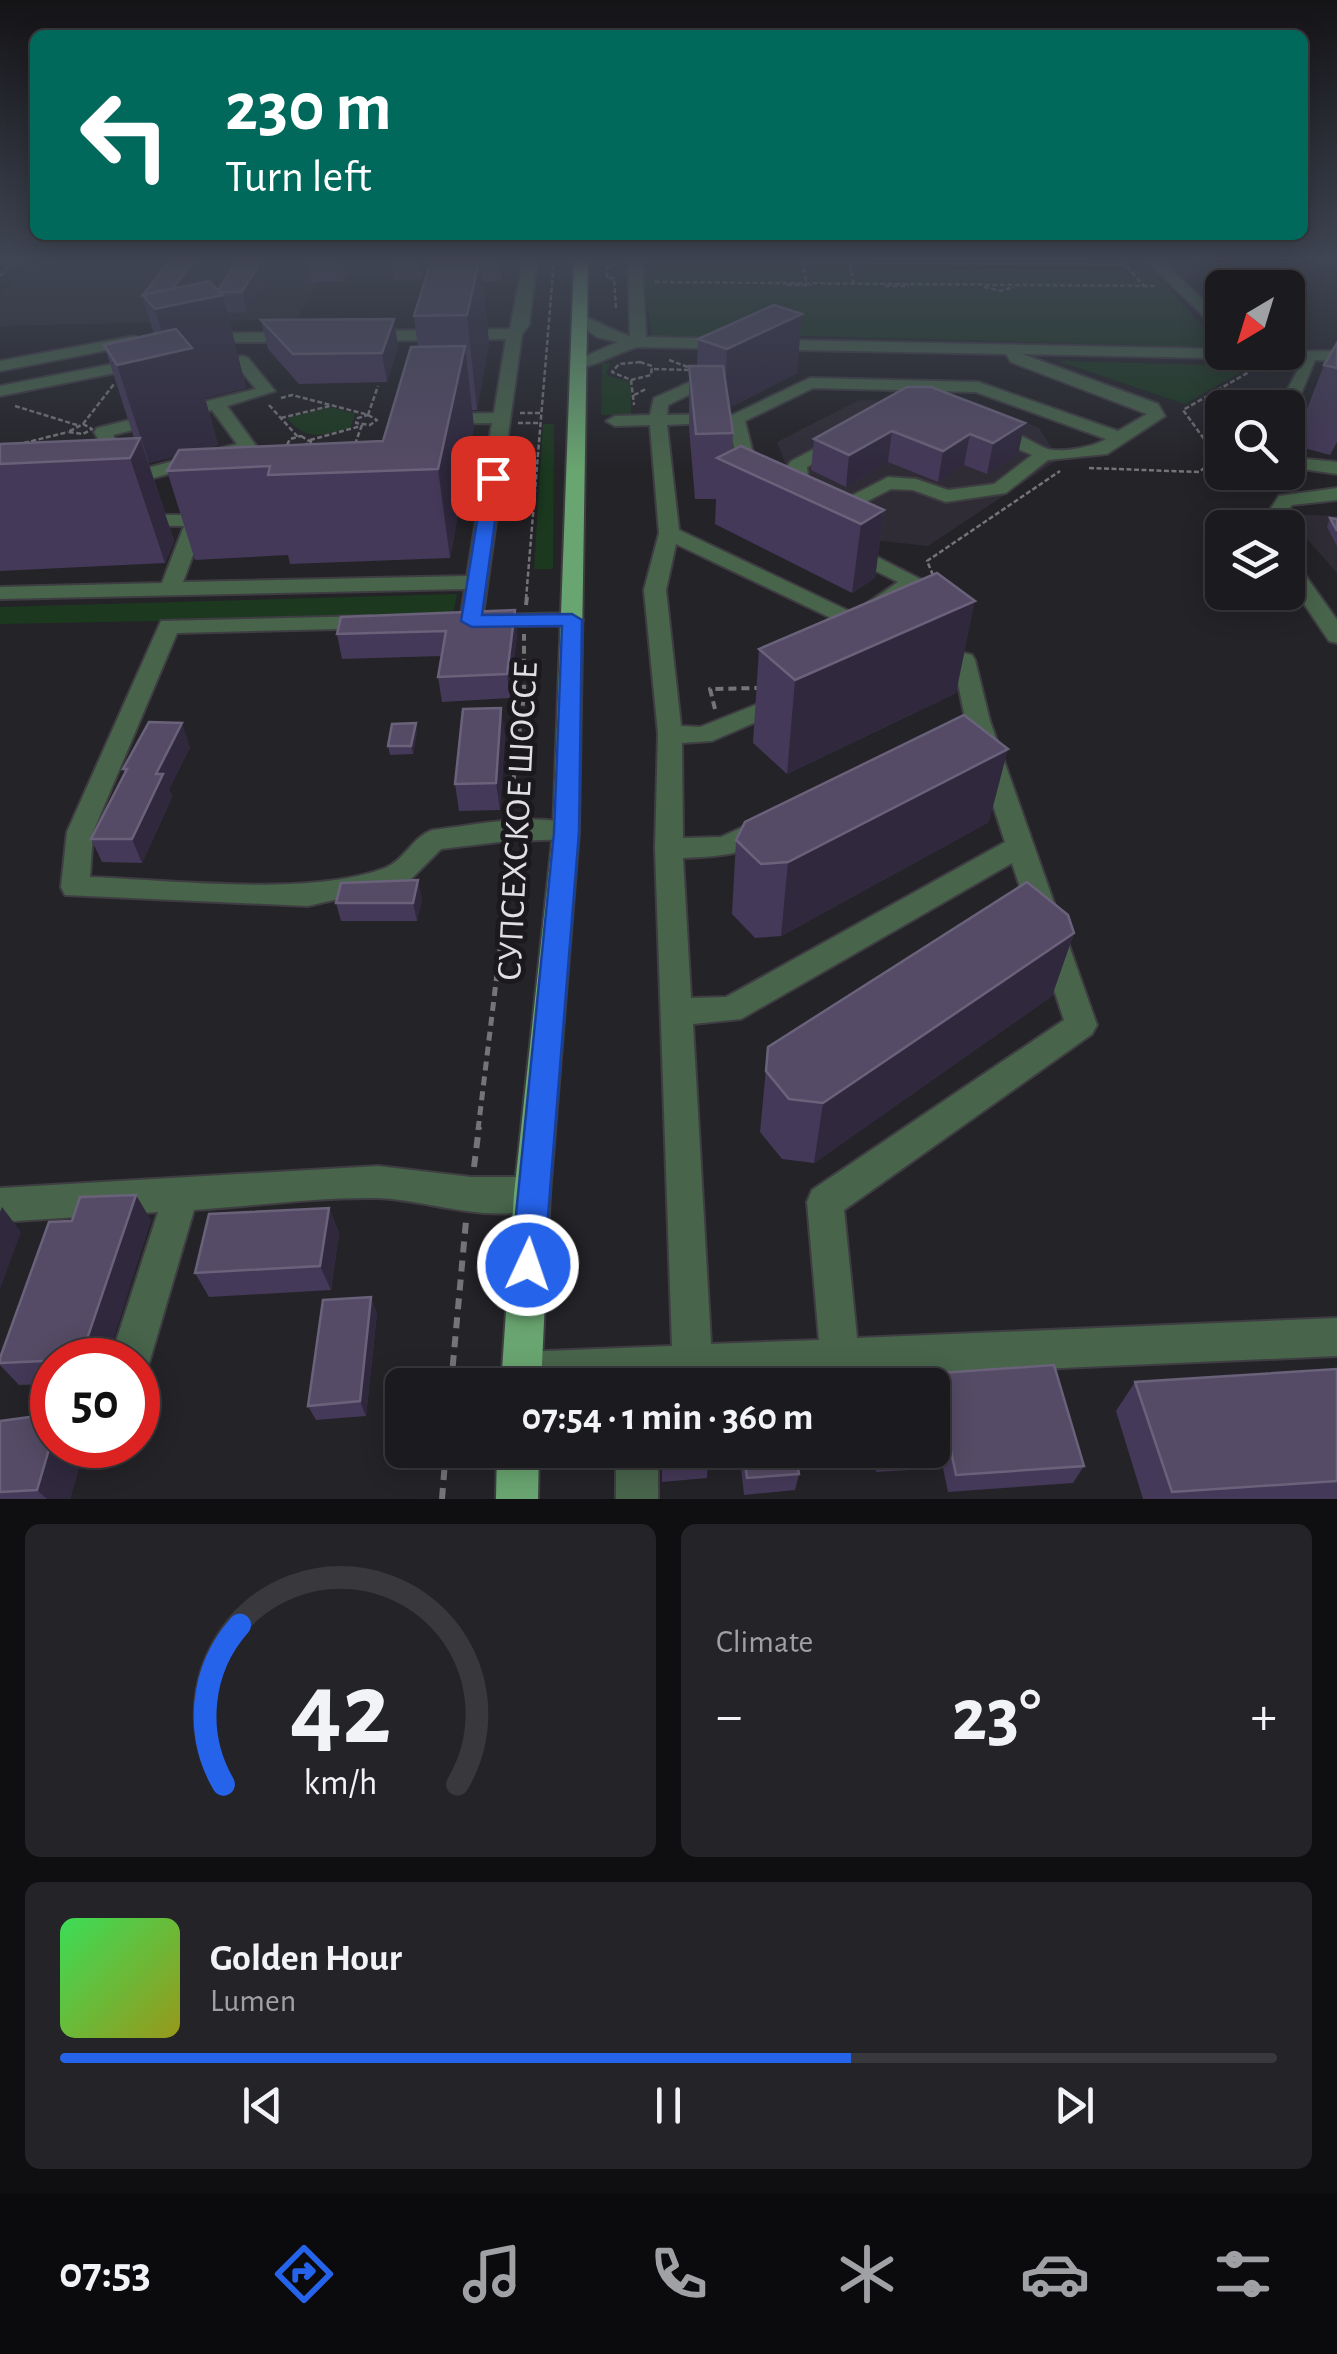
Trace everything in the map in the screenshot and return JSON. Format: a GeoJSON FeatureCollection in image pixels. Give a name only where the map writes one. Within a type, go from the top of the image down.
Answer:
{"type":"FeatureCollection","features":[{"type":"Feature","properties":{"kind":"main road","name":"СУПСЕХСКОЕ ШОССЕ"},"geometry":{"type":"LineString","coordinates":[[522,1368],[532,1194],[566,832],[579,331]]}},
{"type":"Feature","properties":{"kind":"main road"},"geometry":{"type":"LineString","coordinates":[[516,1499],[517,1468]]}},
{"type":"Feature","properties":{"kind":"street"},"geometry":{"type":"LineString","coordinates":[[516,331],[477,582],[462,621],[572,620]]}},
{"type":"Feature","properties":{"kind":"street"},"geometry":{"type":"LineString","coordinates":[[598,331],[638,342],[1205,352]]}},
{"type":"Feature","properties":{"kind":"street"},"geometry":{"type":"LineString","coordinates":[[638,331],[638,342]]}},
{"type":"Feature","properties":{"kind":"street"},"geometry":{"type":"LineString","coordinates":[[339,337],[514,334]]}},
{"type":"Feature","properties":{"kind":"street"},"geometry":{"type":"LineString","coordinates":[[410,363],[418,335]]}},
{"type":"Feature","properties":{"kind":"street"},"geometry":{"type":"LineString","coordinates":[[187,346],[240,338],[319,337]]}},
{"type":"Feature","properties":{"kind":"street"},"geometry":{"type":"LineString","coordinates":[[578,365],[610,348],[638,342]]}},
{"type":"Feature","properties":{"kind":"street"},"geometry":{"type":"LineString","coordinates":[[796,346],[810,382]]}},
{"type":"Feature","properties":{"kind":"street"},"geometry":{"type":"LineString","coordinates":[[635,420],[660,402],[752,357],[796,346]]}},
{"type":"Feature","properties":{"kind":"street"},"geometry":{"type":"LineString","coordinates":[[669,533],[854,622],[913,582],[815,534],[848,504],[888,483],[916,485],[946,496],[998,490],[1042,455],[1100,450],[1156,416],[1152,408],[1017,359],[1012,349]]}},
{"type":"Feature","properties":{"kind":"street"},"geometry":{"type":"LineString","coordinates":[[0,366],[152,351]]}},
{"type":"Feature","properties":{"kind":"street"},"geometry":{"type":"LineString","coordinates":[[98,440],[124,390],[152,351]]}},
{"type":"Feature","properties":{"kind":"street"},"geometry":{"type":"LineString","coordinates":[[2,397],[152,351]]}},
{"type":"Feature","properties":{"kind":"street"},"geometry":{"type":"LineString","coordinates":[[1305,359],[1337,356]]}},
{"type":"Feature","properties":{"kind":"street"},"geometry":{"type":"LineString","coordinates":[[1305,359],[1337,370]]}},
{"type":"Feature","properties":{"kind":"street"},"geometry":{"type":"LineString","coordinates":[[98,440],[267,392],[242,361],[187,374]]}},
{"type":"Feature","properties":{"kind":"street"},"geometry":{"type":"LineString","coordinates":[[635,420],[736,419],[810,382],[978,387],[1120,438]]}},
{"type":"Feature","properties":{"kind":"street"},"geometry":{"type":"LineString","coordinates":[[98,440],[132,478],[248,447],[216,404]]}},
{"type":"Feature","properties":{"kind":"street"},"geometry":{"type":"LineString","coordinates":[[426,419],[502,418]]}},
{"type":"Feature","properties":{"kind":"street"},"geometry":{"type":"LineString","coordinates":[[736,419],[753,488]]}},
{"type":"Feature","properties":{"kind":"street"},"geometry":{"type":"LineString","coordinates":[[635,420],[669,533],[655,590],[670,734],[669,848],[692,1364]]}},
{"type":"Feature","properties":{"kind":"street"},"geometry":{"type":"LineString","coordinates":[[848,504],[798,480],[797,465],[864,427]]}},
{"type":"Feature","properties":{"kind":"street"},"geometry":{"type":"LineString","coordinates":[[980,427],[1030,445],[1042,455]]}},
{"type":"Feature","properties":{"kind":"street"},"geometry":{"type":"LineString","coordinates":[[1305,467],[1337,468]]}},
{"type":"Feature","properties":{"kind":"street"},"geometry":{"type":"LineString","coordinates":[[1280,510],[1286,500],[1337,494]]}},
{"type":"Feature","properties":{"kind":"street"},"geometry":{"type":"LineString","coordinates":[[120,522],[235,518]]}},
{"type":"Feature","properties":{"kind":"street"},"geometry":{"type":"LineString","coordinates":[[170,589],[196,519]]}},
{"type":"Feature","properties":{"kind":"street"},"geometry":{"type":"LineString","coordinates":[[0,593],[477,582]]}},
{"type":"Feature","properties":{"kind":"street"},"geometry":{"type":"LineString","coordinates":[[1305,590],[1337,636]]}},
{"type":"Feature","properties":{"kind":"street"},"geometry":{"type":"LineString","coordinates":[[396,622],[169,626],[80,832],[75,887],[308,894],[397,876],[433,840],[507,831],[566,832]]}},
{"type":"Feature","properties":{"kind":"street"},"geometry":{"type":"LineString","coordinates":[[840,1358],[825,1202],[1082,1025],[978,721],[964,660],[912,648]]}},
{"type":"Feature","properties":{"kind":"street"},"geometry":{"type":"LineString","coordinates":[[670,734],[703,735],[807,692]]}},
{"type":"Feature","properties":{"kind":"street"},"geometry":{"type":"LineString","coordinates":[[928,746],[978,721]]}},
{"type":"Feature","properties":{"kind":"street"},"geometry":{"type":"LineString","coordinates":[[669,848],[725,847],[792,814]]}},
{"type":"Feature","properties":{"kind":"street"},"geometry":{"type":"LineString","coordinates":[[677,1011],[730,1010],[1021,846]]}},
{"type":"Feature","properties":{"kind":"street"},"geometry":{"type":"LineString","coordinates":[[0,1205],[378,1182],[471,1194],[532,1194]]}},
{"type":"Feature","properties":{"kind":"street"},"geometry":{"type":"LineString","coordinates":[[137,1338],[181,1194]]}},
{"type":"Feature","properties":{"kind":"street"},"geometry":{"type":"LineString","coordinates":[[48,1238],[62,1201]]}},
{"type":"Feature","properties":{"kind":"street"},"geometry":{"type":"LineString","coordinates":[[672,1368],[692,1364],[1337,1337]]}},
{"type":"Feature","properties":{"kind":"street"},"geometry":{"type":"LineString","coordinates":[[637,1468],[637,1499]]}},
{"type":"Feature","properties":{"kind":"path"},"geometry":{"type":"LineString","coordinates":[[663,358],[649,364],[626,362],[612,369],[614,375],[631,380],[649,376],[664,382]]}},
{"type":"Feature","properties":{"kind":"path"},"geometry":{"type":"LineString","coordinates":[[649,364],[654,369],[690,370]]}},
{"type":"Feature","properties":{"kind":"path"},"geometry":{"type":"LineString","coordinates":[[649,376],[654,369]]}},
{"type":"Feature","properties":{"kind":"path"},"geometry":{"type":"LineString","coordinates":[[1084,468],[1199,472],[1218,458],[1183,410],[1252,370]]}},
{"type":"Feature","properties":{"kind":"path"},"geometry":{"type":"LineString","coordinates":[[631,380],[635,420]]}},
{"type":"Feature","properties":{"kind":"path"},"geometry":{"type":"LineString","coordinates":[[362,426],[356,420],[368,415],[378,386]]}},
{"type":"Feature","properties":{"kind":"path"},"geometry":{"type":"LineString","coordinates":[[2,397],[77,425],[84,424],[124,390]]}},
{"type":"Feature","properties":{"kind":"path"},"geometry":{"type":"LineString","coordinates":[[298,437],[266,402],[292,395],[377,420],[310,440],[302,447],[287,445],[298,437],[310,440]]}},
{"type":"Feature","properties":{"kind":"path"},"geometry":{"type":"LineString","coordinates":[[282,418],[332,406]]}},
{"type":"Feature","properties":{"kind":"path"},"geometry":{"type":"LineString","coordinates":[[539,422],[516,423],[517,413],[540,413]]}},
{"type":"Feature","properties":{"kind":"path"},"geometry":{"type":"LineString","coordinates":[[68,432],[76,435],[92,429],[84,424]]}},
{"type":"Feature","properties":{"kind":"path"},"geometry":{"type":"LineString","coordinates":[[17,445],[68,432],[77,425]]}},
{"type":"Feature","properties":{"kind":"path"},"geometry":{"type":"LineString","coordinates":[[351,458],[362,426]]}},
{"type":"Feature","properties":{"kind":"path"},"geometry":{"type":"LineString","coordinates":[[913,582],[928,583],[934,578],[928,562],[1066,468]]}},
{"type":"Feature","properties":{"kind":"path"},"geometry":{"type":"LineString","coordinates":[[720,728],[710,689],[770,688]]}},
{"type":"Feature","properties":{"kind":"path"},"geometry":{"type":"LineString","coordinates":[[442,1499],[445,1468]]}},
{"type":"Feature","properties":{"kind":"shaded area"},"geometry":{"type":"Polygon","coordinates":[[[859,400],[976,402],[1039,428],[1059,459],[928,546],[863,539],[802,508],[777,442],[859,400]]]}},
{"type":"Feature","properties":{"kind":"shaded area"},"geometry":{"type":"Polygon","coordinates":[[[1305,515],[1337,516],[1337,573],[1305,537],[1305,515]]]}},
{"type":"Feature","properties":{"kind":"green space"},"geometry":{"type":"Polygon","coordinates":[[[651,331],[1205,331],[1205,347],[800,336],[792,341],[652,338],[651,331]]]}},
{"type":"Feature","properties":{"kind":"green space"},"geometry":{"type":"Polygon","coordinates":[[[1058,361],[1205,365],[1205,370],[1244,370],[1185,404],[1058,361]]]}},
{"type":"Feature","properties":{"kind":"green space"},"geometry":{"type":"Polygon","coordinates":[[[602,363],[611,364],[608,376],[631,382],[631,415],[601,415],[602,363]]]}},
{"type":"Feature","properties":{"kind":"green space"},"geometry":{"type":"Polygon","coordinates":[[[330,407],[355,414],[350,428],[308,434],[287,418],[330,407]]]}},
{"type":"Feature","properties":{"kind":"green space"},"geometry":{"type":"Polygon","coordinates":[[[543,424],[554,424],[553,569],[534,569],[543,424]]]}},
{"type":"Feature","properties":{"kind":"green space"},"geometry":{"type":"Polygon","coordinates":[[[457,594],[453,615],[0,624],[0,607],[457,594]]]}},
{"type":"Feature","properties":{"kind":"building"},"geometry":{"type":"Polygon","coordinates":[[[178,331],[192,348],[117,365],[104,345],[178,331]]]}},
{"type":"Feature","properties":{"kind":"building"},"geometry":{"type":"Polygon","coordinates":[[[271,331],[390,331],[382,353],[293,354],[271,331]]]}},
{"type":"Feature","properties":{"kind":"building"},"geometry":{"type":"Polygon","coordinates":[[[716,331],[766,331],[727,349],[698,339],[716,331]]]}},
{"type":"Feature","properties":{"kind":"building"},"geometry":{"type":"Polygon","coordinates":[[[1337,343],[1337,368],[1324,365],[1337,343]]]}},
{"type":"Feature","properties":{"kind":"building"},"geometry":{"type":"Polygon","coordinates":[[[465,346],[438,469],[268,475],[270,466],[167,471],[179,450],[383,441],[411,347],[465,346]]]}},
{"type":"Feature","properties":{"kind":"building"},"geometry":{"type":"Polygon","coordinates":[[[689,366],[723,366],[733,433],[696,434],[689,366]]]}},
{"type":"Feature","properties":{"kind":"building"},"geometry":{"type":"Polygon","coordinates":[[[907,387],[931,387],[1025,423],[993,443],[970,434],[943,451],[892,431],[849,455],[814,439],[907,387]]]}},
{"type":"Feature","properties":{"kind":"building"},"geometry":{"type":"Polygon","coordinates":[[[140,438],[130,458],[0,464],[0,444],[140,438]]]}},
{"type":"Feature","properties":{"kind":"building"},"geometry":{"type":"Polygon","coordinates":[[[741,446],[884,510],[861,524],[717,458],[741,446]]]}},
{"type":"Feature","properties":{"kind":"building"},"geometry":{"type":"Polygon","coordinates":[[[937,573],[975,601],[795,680],[759,649],[937,573]]]}},
{"type":"Feature","properties":{"kind":"building"},"geometry":{"type":"Polygon","coordinates":[[[515,610],[507,674],[438,677],[446,631],[337,634],[341,617],[515,610]]]}},
{"type":"Feature","properties":{"kind":"building"},"geometry":{"type":"Polygon","coordinates":[[[501,708],[496,783],[455,784],[463,709],[501,708]]]}},
{"type":"Feature","properties":{"kind":"building"},"geometry":{"type":"Polygon","coordinates":[[[964,715],[1008,749],[788,862],[761,864],[736,840],[745,822],[964,715]]]}},
{"type":"Feature","properties":{"kind":"building"},"geometry":{"type":"Polygon","coordinates":[[[149,722],[182,723],[156,774],[163,774],[132,839],[91,839],[127,769],[123,769],[149,722]]]}},
{"type":"Feature","properties":{"kind":"building"},"geometry":{"type":"Polygon","coordinates":[[[416,723],[411,746],[388,746],[392,724],[416,723]]]}},
{"type":"Feature","properties":{"kind":"building"},"geometry":{"type":"Polygon","coordinates":[[[418,880],[413,903],[336,903],[341,883],[418,880]]]}},
{"type":"Feature","properties":{"kind":"building"},"geometry":{"type":"Polygon","coordinates":[[[1027,882],[1068,915],[1074,933],[823,1103],[789,1099],[766,1071],[768,1047],[1027,882]]]}},
{"type":"Feature","properties":{"kind":"building"},"geometry":{"type":"Polygon","coordinates":[[[136,1195],[90,1338],[30,1338],[30,1362],[0,1363],[49,1222],[72,1221],[80,1197],[136,1195]]]}},
{"type":"Feature","properties":{"kind":"building"},"geometry":{"type":"Polygon","coordinates":[[[329,1208],[320,1266],[195,1273],[209,1214],[329,1208]]]}},
{"type":"Feature","properties":{"kind":"building"},"geometry":{"type":"Polygon","coordinates":[[[371,1297],[360,1401],[308,1406],[323,1300],[371,1297]]]}},
{"type":"Feature","properties":{"kind":"building"},"geometry":{"type":"Polygon","coordinates":[[[1054,1365],[1084,1466],[956,1475],[950,1451],[950,1372],[1054,1365]]]}},
{"type":"Feature","properties":{"kind":"building"},"geometry":{"type":"Polygon","coordinates":[[[1337,1369],[1337,1481],[1172,1492],[1135,1382],[1337,1369]]]}},
{"type":"Feature","properties":{"kind":"building"},"geometry":{"type":"Polygon","coordinates":[[[30,1417],[30,1468],[43,1468],[37,1490],[0,1492],[0,1421],[30,1417]]]}},
{"type":"Feature","properties":{"kind":"building"},"geometry":{"type":"Polygon","coordinates":[[[746,1468],[798,1468],[799,1474],[747,1478],[746,1468]]]}},
{"type":"Feature","properties":{"kind":"route"},"geometry":{"type":"LineString","coordinates":[[493,478],[472,621],[572,620],[566,832],[528,1265]]}}]}
